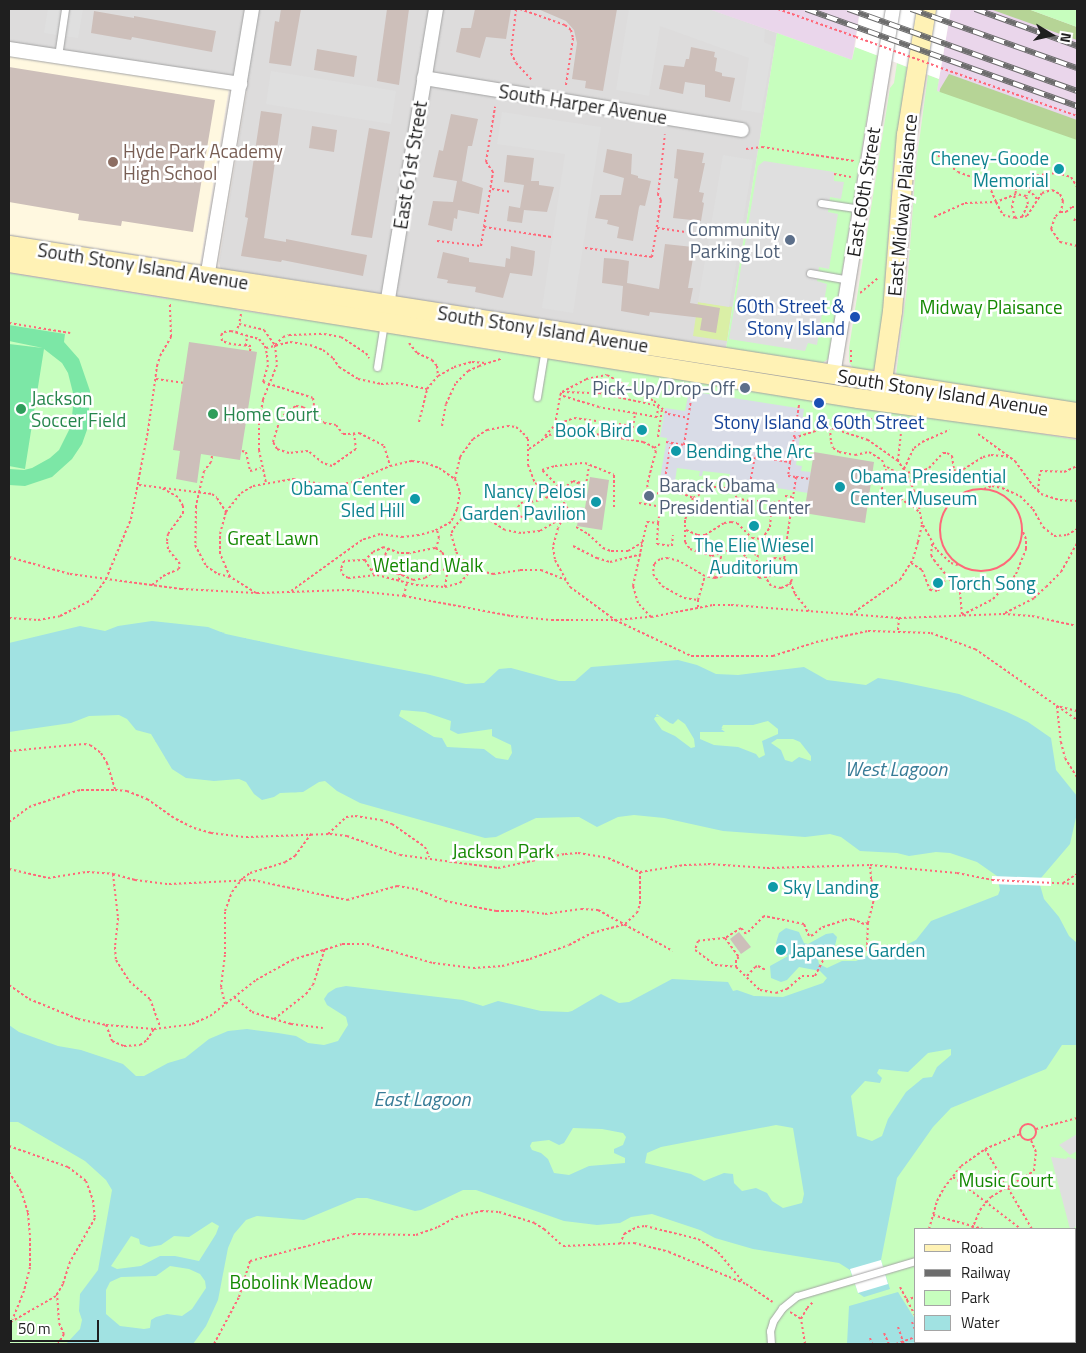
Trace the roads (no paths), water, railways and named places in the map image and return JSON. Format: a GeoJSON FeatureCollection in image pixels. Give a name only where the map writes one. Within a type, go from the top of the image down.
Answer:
{"type":"FeatureCollection","features":[{"type":"Feature","properties":{"kind":"main road","name":"East Midway Plaisance"},"geometry":{"type":"LineString","coordinates":[[879,401],[892,311],[906,135],[926,9]]}},
{"type":"Feature","properties":{"kind":"main road","name":"South Stony Island Avenue"},"geometry":{"type":"LineString","coordinates":[[9,245],[206,285]]}},
{"type":"Feature","properties":{"kind":"main road","name":"South Stony Island Avenue"},"geometry":{"type":"LineString","coordinates":[[9,262],[206,285],[546,339],[879,401],[1077,428]]}},
{"type":"Feature","properties":{"kind":"main road","name":"South Stony Island Avenue"},"geometry":{"type":"LineString","coordinates":[[546,339],[833,375],[879,401],[1077,412]]}},
{"type":"Feature","properties":{"kind":"street"},"geometry":{"type":"LineString","coordinates":[[206,285],[252,9]]}},
{"type":"Feature","properties":{"kind":"street","name":"East 61st Street"},"geometry":{"type":"LineString","coordinates":[[385,313],[436,9]]}},
{"type":"Feature","properties":{"kind":"street","name":"East 60th Street"},"geometry":{"type":"LineString","coordinates":[[833,375],[893,9]]}},
{"type":"Feature","properties":{"kind":"street"},"geometry":{"type":"LineString","coordinates":[[9,48],[240,84]]}},
{"type":"Feature","properties":{"kind":"street","name":"South Harper Avenue"},"geometry":{"type":"LineString","coordinates":[[424,78],[742,130]]}},
{"type":"Feature","properties":{"kind":"lane"},"geometry":{"type":"LineString","coordinates":[[58,56],[65,9]]}},
{"type":"Feature","properties":{"kind":"lane"},"geometry":{"type":"LineString","coordinates":[[822,203],[860,209]]}},
{"type":"Feature","properties":{"kind":"lane"},"geometry":{"type":"LineString","coordinates":[[810,273],[849,280]]}},
{"type":"Feature","properties":{"kind":"lane"},"geometry":{"type":"LineString","coordinates":[[377,367],[385,313]]}},
{"type":"Feature","properties":{"kind":"lane"},"geometry":{"type":"LineString","coordinates":[[537,397],[546,339]]}},
{"type":"Feature","properties":{"kind":"lane"},"geometry":{"type":"LineString","coordinates":[[770,1344],[770,1331],[773,1321],[782,1308],[804,1294],[914,1261]]}},
{"type":"Feature","properties":{"kind":"water"},"geometry":{"type":"Polygon","coordinates":[[[152,621],[208,627],[226,634],[466,684],[484,683],[499,669],[511,668],[559,681],[575,681],[591,667],[678,660],[697,665],[716,674],[738,675],[804,667],[827,680],[866,685],[878,678],[897,681],[959,694],[1007,712],[1028,722],[1051,738],[1056,770],[1077,796],[1077,813],[1070,844],[1041,878],[1040,885],[1044,899],[1059,917],[1069,936],[1077,943],[1077,1045],[1062,1045],[1046,1069],[951,1108],[933,1127],[897,1178],[881,1260],[890,1289],[864,1297],[858,1293],[850,1270],[839,1263],[753,1249],[715,1238],[700,1230],[652,1214],[631,1217],[620,1223],[597,1225],[564,1221],[476,1190],[463,1190],[415,1211],[367,1198],[357,1198],[304,1220],[257,1216],[246,1220],[234,1234],[228,1248],[218,1300],[206,1326],[193,1344],[66,1344],[80,1329],[82,1320],[79,1311],[80,1294],[98,1270],[112,1190],[106,1180],[85,1161],[18,1122],[9,1122],[9,1025],[19,1032],[58,1046],[81,1050],[123,1064],[136,1076],[144,1076],[168,1063],[185,1058],[209,1039],[228,1031],[247,1029],[278,1033],[296,1036],[308,1043],[324,1045],[338,1041],[348,1025],[346,1017],[327,1005],[324,999],[328,993],[336,988],[346,986],[463,1000],[483,1006],[498,1001],[541,1011],[568,1012],[601,994],[619,1003],[629,1002],[672,979],[728,982],[733,991],[737,990],[754,996],[783,997],[823,983],[827,978],[820,971],[799,967],[787,980],[781,982],[771,978],[770,966],[788,956],[778,950],[776,943],[779,933],[786,928],[799,932],[804,943],[808,944],[826,934],[833,933],[837,937],[834,950],[823,949],[817,955],[819,964],[827,968],[842,961],[856,961],[873,953],[888,954],[916,940],[931,921],[998,895],[1000,890],[997,876],[977,862],[950,853],[936,852],[909,856],[897,853],[860,851],[841,837],[830,834],[805,837],[723,831],[664,818],[634,815],[618,817],[597,827],[579,817],[536,818],[496,837],[485,838],[360,803],[337,791],[325,781],[319,782],[303,792],[280,793],[274,797],[262,800],[254,794],[246,782],[239,779],[214,781],[186,778],[172,769],[151,734],[136,730],[127,719],[119,715],[89,716],[71,723],[9,732],[9,643],[80,626],[105,631],[118,626],[152,621]],[[401,710],[399,716],[434,737],[442,738],[447,747],[484,749],[496,758],[508,760],[512,753],[511,745],[492,736],[492,729],[458,734],[450,730],[451,721],[425,712],[401,710]],[[657,714],[654,719],[662,730],[675,736],[691,748],[695,747],[694,739],[685,724],[678,719],[673,724],[657,714]],[[768,721],[753,725],[723,725],[721,729],[725,732],[700,732],[700,739],[714,745],[738,747],[756,754],[759,758],[765,755],[762,741],[778,734],[778,729],[768,721]],[[777,739],[771,743],[781,750],[785,760],[792,762],[799,757],[811,761],[811,756],[800,742],[793,739],[777,739]],[[951,1049],[928,1053],[908,1072],[879,1069],[877,1073],[882,1078],[880,1083],[865,1081],[851,1096],[857,1136],[872,1141],[882,1136],[888,1119],[906,1092],[923,1078],[932,1077],[937,1067],[951,1055],[951,1049]],[[776,1125],[661,1147],[647,1153],[645,1163],[691,1174],[704,1181],[724,1173],[733,1174],[734,1183],[742,1191],[756,1188],[767,1193],[772,1201],[783,1208],[802,1203],[804,1194],[793,1128],[776,1125]],[[573,1128],[564,1143],[559,1145],[549,1140],[532,1142],[530,1146],[532,1150],[541,1153],[548,1159],[554,1173],[569,1175],[589,1166],[625,1163],[625,1158],[614,1153],[614,1149],[623,1145],[626,1137],[623,1133],[602,1129],[573,1128]],[[212,1222],[189,1237],[174,1236],[161,1245],[149,1247],[140,1244],[139,1239],[131,1236],[111,1266],[117,1269],[141,1266],[160,1256],[175,1256],[199,1261],[219,1226],[212,1222]],[[170,1266],[156,1276],[121,1277],[110,1282],[106,1290],[106,1314],[120,1326],[144,1329],[150,1328],[151,1320],[156,1317],[167,1314],[182,1316],[192,1309],[206,1288],[205,1281],[200,1274],[189,1269],[170,1266]]]}},
{"type":"Feature","properties":{"kind":"water"},"geometry":{"type":"Polygon","coordinates":[[[898,1292],[914,1317],[914,1343],[936,1344],[847,1344],[849,1306],[898,1292]]]}},
{"type":"Feature","properties":{"kind":"railway"},"geometry":{"type":"LineString","coordinates":[[806,9],[1077,106]]}},
{"type":"Feature","properties":{"kind":"railway"},"geometry":{"type":"LineString","coordinates":[[848,9],[1077,91]]}},
{"type":"Feature","properties":{"kind":"railway"},"geometry":{"type":"LineString","coordinates":[[911,9],[1077,68]]}},
{"type":"Feature","properties":{"kind":"railway"},"geometry":{"type":"LineString","coordinates":[[975,9],[1077,46]]}},
{"type":"Feature","properties":{"kind":"place","name":"Hyde Park Academy High School"},"geometry":{"type":"Point","coordinates":[113,162]}},
{"type":"Feature","properties":{"kind":"place","name":"Cheney-Goode Memorial"},"geometry":{"type":"Point","coordinates":[1059,169]}},
{"type":"Feature","properties":{"kind":"place","name":"Community Parking Lot"},"geometry":{"type":"Point","coordinates":[790,240]}},
{"type":"Feature","properties":{"kind":"place","name":"60th Street & Stony Island"},"geometry":{"type":"Point","coordinates":[855,317]}},
{"type":"Feature","properties":{"kind":"place","name":"Pick-Up/Drop-Off"},"geometry":{"type":"Point","coordinates":[745,388]}},
{"type":"Feature","properties":{"kind":"place","name":"Stony Island & 60th Street"},"geometry":{"type":"Point","coordinates":[819,403]}},
{"type":"Feature","properties":{"kind":"place","name":"Jackson Soccer Field"},"geometry":{"type":"Point","coordinates":[21,409]}},
{"type":"Feature","properties":{"kind":"place","name":"Home Court"},"geometry":{"type":"Point","coordinates":[213,414]}},
{"type":"Feature","properties":{"kind":"place","name":"Book Bird"},"geometry":{"type":"Point","coordinates":[642,430]}},
{"type":"Feature","properties":{"kind":"place","name":"Bending the Arc"},"geometry":{"type":"Point","coordinates":[676,451]}},
{"type":"Feature","properties":{"kind":"place","name":"Obama Presidential Center Museum"},"geometry":{"type":"Point","coordinates":[840,487]}},
{"type":"Feature","properties":{"kind":"place","name":"Barack Obama Presidential Center"},"geometry":{"type":"Point","coordinates":[649,496]}},
{"type":"Feature","properties":{"kind":"place","name":"Obama Center Sled Hill"},"geometry":{"type":"Point","coordinates":[415,499]}},
{"type":"Feature","properties":{"kind":"place","name":"Nancy Pelosi Garden Pavilion"},"geometry":{"type":"Point","coordinates":[596,502]}},
{"type":"Feature","properties":{"kind":"place","name":"The Elie Wiesel Auditorium"},"geometry":{"type":"Point","coordinates":[754,526]}},
{"type":"Feature","properties":{"kind":"place","name":"Torch Song"},"geometry":{"type":"Point","coordinates":[938,583]}},
{"type":"Feature","properties":{"kind":"place","name":"Sky Landing"},"geometry":{"type":"Point","coordinates":[773,887]}},
{"type":"Feature","properties":{"kind":"place","name":"Japanese Garden"},"geometry":{"type":"Point","coordinates":[781,950]}},
{"type":"Feature","properties":{"kind":"park label","name":"Midway Plaisance"},"geometry":{"type":"Point","coordinates":[991,307]}},
{"type":"Feature","properties":{"kind":"park label","name":"Great Lawn"},"geometry":{"type":"Point","coordinates":[273,538]}},
{"type":"Feature","properties":{"kind":"park label","name":"Wetland Walk"},"geometry":{"type":"Point","coordinates":[428,565]}},
{"type":"Feature","properties":{"kind":"park label","name":"Jackson Park"},"geometry":{"type":"Point","coordinates":[503,851]}},
{"type":"Feature","properties":{"kind":"park label","name":"Music Court"},"geometry":{"type":"Point","coordinates":[1006,1180]}},
{"type":"Feature","properties":{"kind":"park label","name":"Bobolink Meadow"},"geometry":{"type":"Point","coordinates":[301,1282]}},
{"type":"Feature","properties":{"kind":"water label","name":"West Lagoon"},"geometry":{"type":"Point","coordinates":[896,768]}},
{"type":"Feature","properties":{"kind":"water label","name":"East Lagoon"},"geometry":{"type":"Point","coordinates":[422,1098]}}]}
